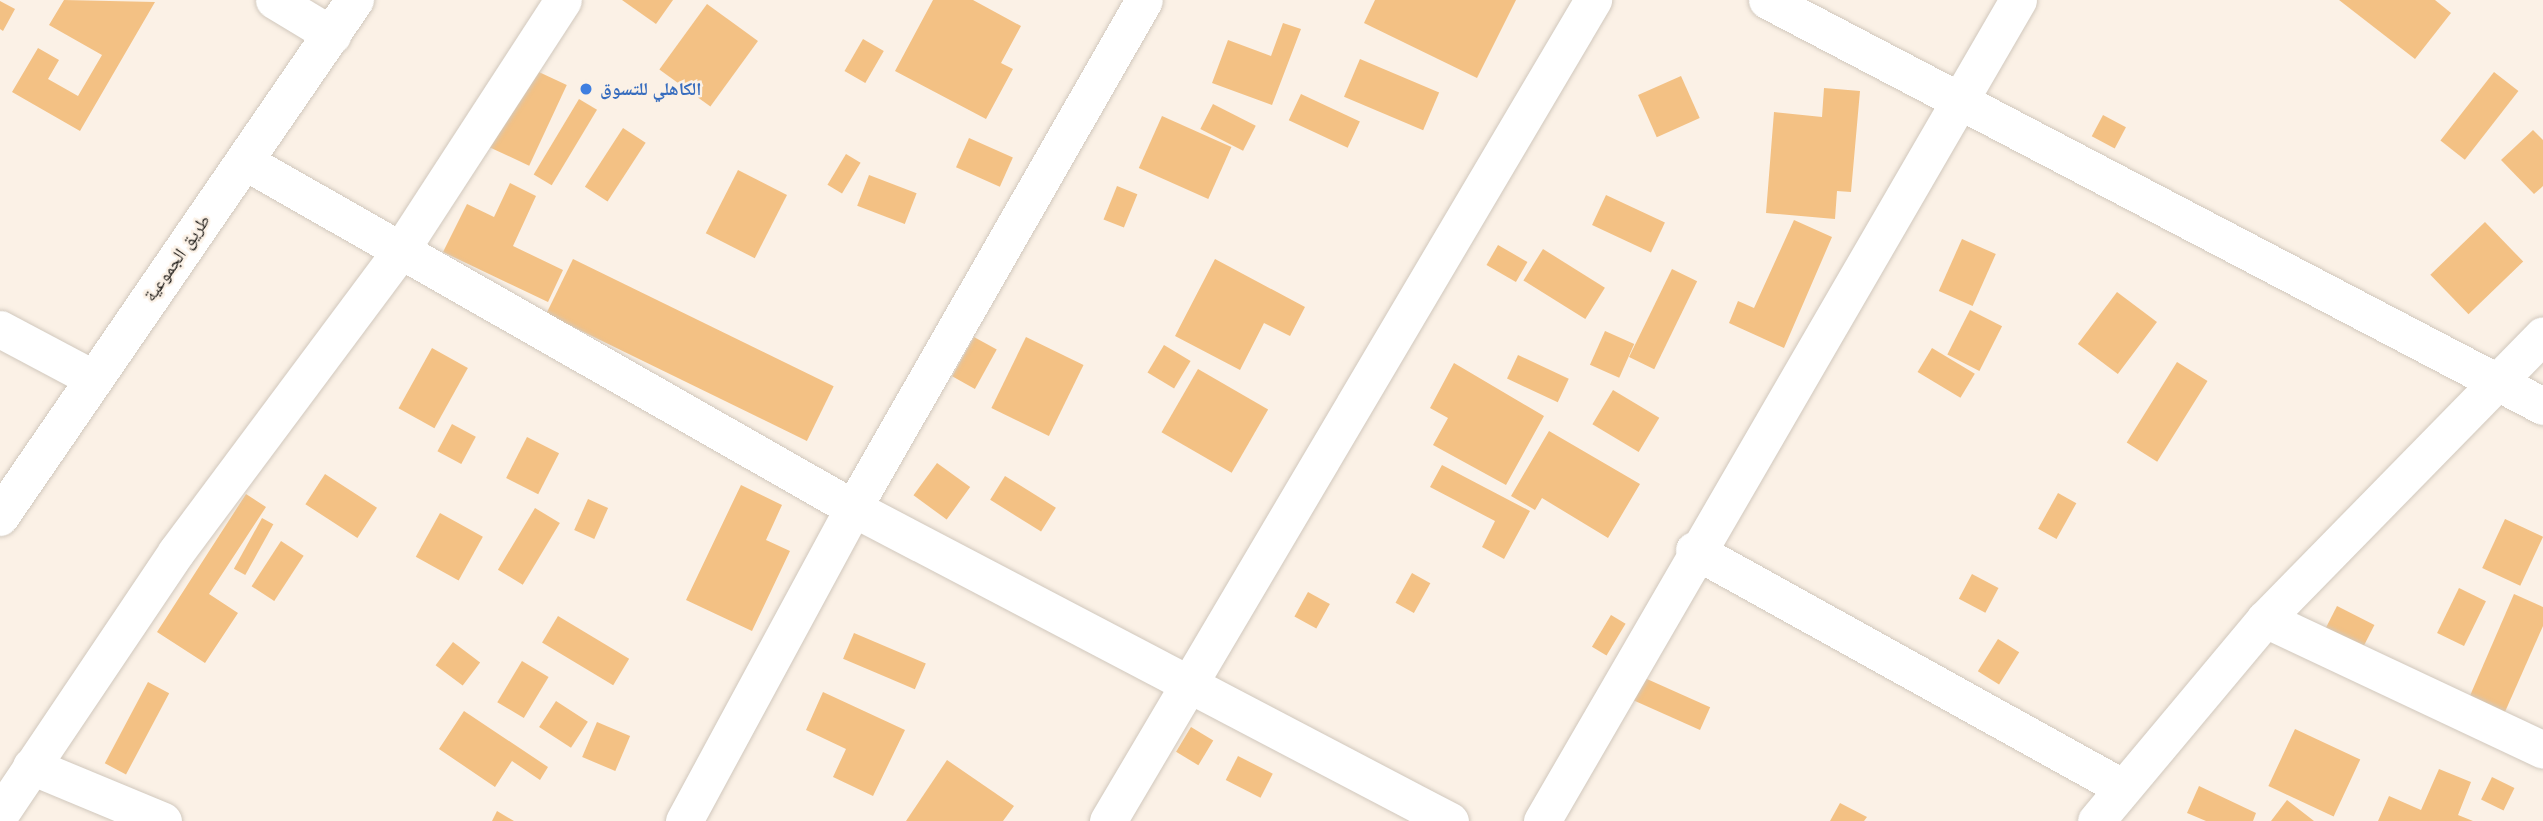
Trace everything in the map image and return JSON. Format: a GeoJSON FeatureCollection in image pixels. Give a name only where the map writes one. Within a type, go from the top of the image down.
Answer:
{"type":"FeatureCollection","features":[{"type":"Feature","properties":{"kind":"main road","name":"طريق الجموعية"},"geometry":{"type":"LineString","coordinates":[[0,517],[355,0]]}},
{"type":"Feature","properties":{"kind":"street"},"geometry":{"type":"LineString","coordinates":[[274,0],[332,34]]}},
{"type":"Feature","properties":{"kind":"street"},"geometry":{"type":"LineString","coordinates":[[0,814],[176,552],[400,251],[563,0]]}},
{"type":"Feature","properties":{"kind":"street"},"geometry":{"type":"LineString","coordinates":[[684,821],[853,508],[1144,0]]}},
{"type":"Feature","properties":{"kind":"street"},"geometry":{"type":"LineString","coordinates":[[1108,821],[1593,0]]}},
{"type":"Feature","properties":{"kind":"street"},"geometry":{"type":"LineString","coordinates":[[1767,0],[2543,406]]}},
{"type":"Feature","properties":{"kind":"street"},"geometry":{"type":"LineString","coordinates":[[1542,821],[1694,550],[1957,98],[2018,0]]}},
{"type":"Feature","properties":{"kind":"street"},"geometry":{"type":"LineString","coordinates":[[244,161],[853,508],[1450,821]]}},
{"type":"Feature","properties":{"kind":"street"},"geometry":{"type":"LineString","coordinates":[[0,328],[94,379]]}},
{"type":"Feature","properties":{"kind":"street"},"geometry":{"type":"LineString","coordinates":[[2096,821],[2265,618],[2498,384],[2543,335]]}},
{"type":"Feature","properties":{"kind":"street"},"geometry":{"type":"LineString","coordinates":[[1694,550],[2122,787]]}},
{"type":"Feature","properties":{"kind":"street"},"geometry":{"type":"LineString","coordinates":[[2265,618],[2543,750]]}},
{"type":"Feature","properties":{"kind":"street"},"geometry":{"type":"LineString","coordinates":[[32,766],[163,821]]}},
{"type":"Feature","properties":{"kind":"building"},"geometry":{"type":"Polygon","coordinates":[[[64,0],[155,2],[80,131],[12,92],[38,48],[59,60],[48,79],[78,96],[102,55],[49,25],[64,0]]]}},
{"type":"Feature","properties":{"kind":"building"},"geometry":{"type":"Polygon","coordinates":[[[622,0],[673,0],[656,24],[622,0]]]}},
{"type":"Feature","properties":{"kind":"building"},"geometry":{"type":"Polygon","coordinates":[[[933,0],[973,0],[1021,26],[1001,63],[1013,69],[986,119],[895,71],[933,0]]]}},
{"type":"Feature","properties":{"kind":"building"},"geometry":{"type":"Polygon","coordinates":[[[1375,0],[1516,0],[1477,78],[1364,23],[1375,0]]]}},
{"type":"Feature","properties":{"kind":"building"},"geometry":{"type":"Polygon","coordinates":[[[2339,0],[2435,0],[2451,13],[2415,59],[2339,0]]]}},
{"type":"Feature","properties":{"kind":"building"},"geometry":{"type":"Polygon","coordinates":[[[0,1],[15,9],[3,31],[0,29],[0,1]]]}},
{"type":"Feature","properties":{"kind":"building"},"geometry":{"type":"Polygon","coordinates":[[[707,4],[758,41],[710,107],[659,70],[707,4]]]}},
{"type":"Feature","properties":{"kind":"building"},"geometry":{"type":"Polygon","coordinates":[[[1283,23],[1301,29],[1272,105],[1212,83],[1228,40],[1271,56],[1283,23]]]}},
{"type":"Feature","properties":{"kind":"building"},"geometry":{"type":"Polygon","coordinates":[[[863,39],[884,51],[865,83],[844,71],[863,39]]]}},
{"type":"Feature","properties":{"kind":"building"},"geometry":{"type":"Polygon","coordinates":[[[1360,59],[1439,93],[1423,130],[1344,97],[1360,59]]]}},
{"type":"Feature","properties":{"kind":"building"},"geometry":{"type":"Polygon","coordinates":[[[526,66],[567,85],[529,166],[488,147],[526,66]]]}},
{"type":"Feature","properties":{"kind":"building"},"geometry":{"type":"Polygon","coordinates":[[[2494,72],[2518,91],[2465,160],[2440,141],[2494,72]]]}},
{"type":"Feature","properties":{"kind":"building"},"geometry":{"type":"Polygon","coordinates":[[[1681,76],[1700,118],[1657,137],[1638,95],[1681,76]]]}},
{"type":"Feature","properties":{"kind":"building"},"geometry":{"type":"Polygon","coordinates":[[[1824,88],[1860,91],[1851,192],[1837,191],[1835,219],[1766,213],[1774,112],[1822,117],[1824,88]]]}},
{"type":"Feature","properties":{"kind":"building"},"geometry":{"type":"Polygon","coordinates":[[[1301,94],[1360,121],[1348,148],[1289,120],[1301,94]]]}},
{"type":"Feature","properties":{"kind":"building"},"geometry":{"type":"Polygon","coordinates":[[[579,99],[597,110],[552,185],[534,174],[579,99]]]}},
{"type":"Feature","properties":{"kind":"building"},"geometry":{"type":"Polygon","coordinates":[[[1213,104],[1256,126],[1243,151],[1200,129],[1213,104]]]}},
{"type":"Feature","properties":{"kind":"building"},"geometry":{"type":"Polygon","coordinates":[[[2103,115],[2126,127],[2115,148],[2092,136],[2103,115]]]}},
{"type":"Feature","properties":{"kind":"building"},"geometry":{"type":"Polygon","coordinates":[[[1162,116],[1231,147],[1208,199],[1139,168],[1162,116]]]}},
{"type":"Feature","properties":{"kind":"building"},"geometry":{"type":"Polygon","coordinates":[[[623,128],[646,143],[608,201],[585,187],[623,128]]]}},
{"type":"Feature","properties":{"kind":"building"},"geometry":{"type":"Polygon","coordinates":[[[2533,130],[2543,140],[2543,186],[2534,194],[2501,160],[2533,130]]]}},
{"type":"Feature","properties":{"kind":"building"},"geometry":{"type":"Polygon","coordinates":[[[969,138],[1013,158],[1000,187],[956,167],[969,138]]]}},
{"type":"Feature","properties":{"kind":"building"},"geometry":{"type":"Polygon","coordinates":[[[846,154],[861,163],[842,194],[827,185],[846,154]]]}},
{"type":"Feature","properties":{"kind":"building"},"geometry":{"type":"Polygon","coordinates":[[[738,170],[787,195],[755,258],[706,233],[738,170]]]}},
{"type":"Feature","properties":{"kind":"building"},"geometry":{"type":"Polygon","coordinates":[[[869,175],[917,193],[905,224],[857,206],[869,175]]]}},
{"type":"Feature","properties":{"kind":"building"},"geometry":{"type":"Polygon","coordinates":[[[510,183],[536,196],[513,246],[563,270],[548,302],[443,252],[467,204],[494,217],[510,183]]]}},
{"type":"Feature","properties":{"kind":"building"},"geometry":{"type":"Polygon","coordinates":[[[1117,186],[1137,194],[1124,228],[1104,219],[1117,186]]]}},
{"type":"Feature","properties":{"kind":"building"},"geometry":{"type":"Polygon","coordinates":[[[1606,195],[1665,222],[1651,252],[1592,225],[1606,195]]]}},
{"type":"Feature","properties":{"kind":"building"},"geometry":{"type":"Polygon","coordinates":[[[1794,220],[1832,237],[1784,348],[1729,323],[1738,301],[1754,308],[1794,220]]]}},
{"type":"Feature","properties":{"kind":"building"},"geometry":{"type":"Polygon","coordinates":[[[2485,222],[2523,262],[2469,314],[2430,275],[2485,222]]]}},
{"type":"Feature","properties":{"kind":"building"},"geometry":{"type":"Polygon","coordinates":[[[1962,239],[1996,254],[1973,306],[1939,291],[1962,239]]]}},
{"type":"Feature","properties":{"kind":"building"},"geometry":{"type":"Polygon","coordinates":[[[1498,245],[1527,262],[1516,282],[1486,265],[1498,245]]]}},
{"type":"Feature","properties":{"kind":"building"},"geometry":{"type":"Polygon","coordinates":[[[1543,249],[1605,288],[1585,319],[1523,280],[1543,249]]]}},
{"type":"Feature","properties":{"kind":"building"},"geometry":{"type":"Polygon","coordinates":[[[573,259],[834,386],[807,441],[546,314],[573,259]]]}},
{"type":"Feature","properties":{"kind":"building"},"geometry":{"type":"Polygon","coordinates":[[[1215,259],[1305,307],[1290,336],[1264,323],[1240,370],[1175,336],[1215,259]]]}},
{"type":"Feature","properties":{"kind":"building"},"geometry":{"type":"Polygon","coordinates":[[[1672,269],[1697,281],[1654,369],[1629,357],[1672,269]]]}},
{"type":"Feature","properties":{"kind":"building"},"geometry":{"type":"Polygon","coordinates":[[[2117,292],[2157,322],[2118,374],[2078,344],[2117,292]]]}},
{"type":"Feature","properties":{"kind":"building"},"geometry":{"type":"Polygon","coordinates":[[[1970,310],[2002,326],[1979,371],[1947,355],[1970,310]]]}},
{"type":"Feature","properties":{"kind":"building"},"geometry":{"type":"Polygon","coordinates":[[[1605,331],[1634,344],[1619,378],[1590,365],[1605,331]]]}},
{"type":"Feature","properties":{"kind":"building"},"geometry":{"type":"Polygon","coordinates":[[[974,337],[997,350],[975,389],[952,376],[974,337]]]}},
{"type":"Feature","properties":{"kind":"building"},"geometry":{"type":"Polygon","coordinates":[[[1026,337],[1084,365],[1049,436],[991,408],[1026,337]]]}},
{"type":"Feature","properties":{"kind":"building"},"geometry":{"type":"Polygon","coordinates":[[[1164,345],[1191,361],[1174,388],[1148,372],[1164,345]]]}},
{"type":"Feature","properties":{"kind":"building"},"geometry":{"type":"Polygon","coordinates":[[[432,348],[468,368],[434,428],[399,408],[432,348]]]}},
{"type":"Feature","properties":{"kind":"building"},"geometry":{"type":"Polygon","coordinates":[[[1932,348],[1975,374],[1960,398],[1918,372],[1932,348]]]}},
{"type":"Feature","properties":{"kind":"building"},"geometry":{"type":"Polygon","coordinates":[[[1518,355],[1569,379],[1558,402],[1507,379],[1518,355]]]}},
{"type":"Feature","properties":{"kind":"building"},"geometry":{"type":"Polygon","coordinates":[[[2177,362],[2208,381],[2157,462],[2127,443],[2177,362]]]}},
{"type":"Feature","properties":{"kind":"building"},"geometry":{"type":"Polygon","coordinates":[[[1454,363],[1544,416],[1506,485],[1433,445],[1448,418],[1430,408],[1454,363]]]}},
{"type":"Feature","properties":{"kind":"building"},"geometry":{"type":"Polygon","coordinates":[[[1198,369],[1268,410],[1232,473],[1162,432],[1198,369]]]}},
{"type":"Feature","properties":{"kind":"building"},"geometry":{"type":"Polygon","coordinates":[[[1613,390],[1659,418],[1639,452],[1592,424],[1613,390]]]}},
{"type":"Feature","properties":{"kind":"building"},"geometry":{"type":"Polygon","coordinates":[[[452,424],[476,437],[461,464],[437,451],[452,424]]]}},
{"type":"Feature","properties":{"kind":"building"},"geometry":{"type":"Polygon","coordinates":[[[1549,431],[1640,484],[1608,538],[1542,498],[1535,510],[1511,496],[1549,431]]]}},
{"type":"Feature","properties":{"kind":"building"},"geometry":{"type":"Polygon","coordinates":[[[527,437],[559,453],[538,494],[506,478],[527,437]]]}},
{"type":"Feature","properties":{"kind":"building"},"geometry":{"type":"Polygon","coordinates":[[[937,463],[970,487],[947,519],[913,495],[937,463]]]}},
{"type":"Feature","properties":{"kind":"building"},"geometry":{"type":"Polygon","coordinates":[[[1442,465],[1530,511],[1504,559],[1482,547],[1495,521],[1430,487],[1442,465]]]}},
{"type":"Feature","properties":{"kind":"building"},"geometry":{"type":"Polygon","coordinates":[[[325,474],[377,508],[357,538],[305,504],[325,474]]]}},
{"type":"Feature","properties":{"kind":"building"},"geometry":{"type":"Polygon","coordinates":[[[1005,476],[1056,508],[1041,532],[990,500],[1005,476]]]}},
{"type":"Feature","properties":{"kind":"building"},"geometry":{"type":"Polygon","coordinates":[[[741,485],[782,505],[766,540],[790,551],[752,631],[686,600],[741,485]]]}},
{"type":"Feature","properties":{"kind":"building"},"geometry":{"type":"Polygon","coordinates":[[[2058,493],[2076,503],[2056,539],[2038,529],[2058,493]]]}},
{"type":"Feature","properties":{"kind":"building"},"geometry":{"type":"Polygon","coordinates":[[[246,494],[266,507],[209,594],[238,613],[205,663],[157,632],[246,494]]]}},
{"type":"Feature","properties":{"kind":"building"},"geometry":{"type":"Polygon","coordinates":[[[588,499],[608,508],[594,539],[574,530],[588,499]]]}},
{"type":"Feature","properties":{"kind":"building"},"geometry":{"type":"Polygon","coordinates":[[[535,508],[560,523],[523,585],[498,570],[535,508]]]}},
{"type":"Feature","properties":{"kind":"building"},"geometry":{"type":"Polygon","coordinates":[[[440,513],[483,537],[459,580],[416,557],[440,513]]]}},
{"type":"Feature","properties":{"kind":"building"},"geometry":{"type":"Polygon","coordinates":[[[262,518],[273,524],[245,575],[234,569],[262,518]]]}},
{"type":"Feature","properties":{"kind":"building"},"geometry":{"type":"Polygon","coordinates":[[[2505,519],[2543,537],[2520,586],[2482,568],[2505,519]]]}},
{"type":"Feature","properties":{"kind":"building"},"geometry":{"type":"Polygon","coordinates":[[[281,541],[304,556],[274,601],[252,586],[281,541]]]}},
{"type":"Feature","properties":{"kind":"building"},"geometry":{"type":"Polygon","coordinates":[[[1412,573],[1430,583],[1414,613],[1396,603],[1412,573]]]}},
{"type":"Feature","properties":{"kind":"building"},"geometry":{"type":"Polygon","coordinates":[[[1972,574],[1998,588],[1985,613],[1959,599],[1972,574]]]}},
{"type":"Feature","properties":{"kind":"building"},"geometry":{"type":"Polygon","coordinates":[[[2459,588],[2486,601],[2464,646],[2437,633],[2459,588]]]}},
{"type":"Feature","properties":{"kind":"building"},"geometry":{"type":"Polygon","coordinates":[[[1308,592],[1330,604],[1316,629],[1294,616],[1308,592]]]}},
{"type":"Feature","properties":{"kind":"building"},"geometry":{"type":"Polygon","coordinates":[[[2514,594],[2543,607],[2543,626],[2504,714],[2469,698],[2514,594]]]}},
{"type":"Feature","properties":{"kind":"building"},"geometry":{"type":"Polygon","coordinates":[[[2337,606],[2374,625],[2359,655],[2322,636],[2337,606]]]}},
{"type":"Feature","properties":{"kind":"building"},"geometry":{"type":"Polygon","coordinates":[[[1611,615],[1626,624],[1607,655],[1592,647],[1611,615]]]}},
{"type":"Feature","properties":{"kind":"building"},"geometry":{"type":"Polygon","coordinates":[[[558,616],[629,659],[613,685],[542,643],[558,616]]]}},
{"type":"Feature","properties":{"kind":"building"},"geometry":{"type":"Polygon","coordinates":[[[854,633],[926,663],[915,689],[843,659],[854,633]]]}},
{"type":"Feature","properties":{"kind":"building"},"geometry":{"type":"Polygon","coordinates":[[[1998,639],[2019,652],[1999,684],[1978,671],[1998,639]]]}},
{"type":"Feature","properties":{"kind":"building"},"geometry":{"type":"Polygon","coordinates":[[[453,642],[480,662],[463,686],[436,665],[453,642]]]}},
{"type":"Feature","properties":{"kind":"building"},"geometry":{"type":"Polygon","coordinates":[[[522,661],[549,677],[524,718],[497,702],[522,661]]]}},
{"type":"Feature","properties":{"kind":"building"},"geometry":{"type":"Polygon","coordinates":[[[1638,675],[1710,707],[1700,730],[1628,698],[1638,675]]]}},
{"type":"Feature","properties":{"kind":"building"},"geometry":{"type":"Polygon","coordinates":[[[148,682],[169,693],[126,774],[105,763],[148,682]]]}},
{"type":"Feature","properties":{"kind":"building"},"geometry":{"type":"Polygon","coordinates":[[[823,692],[905,730],[873,796],[833,777],[846,749],[806,730],[823,692]]]}},
{"type":"Feature","properties":{"kind":"building"},"geometry":{"type":"Polygon","coordinates":[[[556,701],[588,722],[571,748],[539,727],[556,701]]]}},
{"type":"Feature","properties":{"kind":"building"},"geometry":{"type":"Polygon","coordinates":[[[464,711],[548,767],[540,780],[512,761],[495,787],[439,749],[464,711]]]}},
{"type":"Feature","properties":{"kind":"building"},"geometry":{"type":"Polygon","coordinates":[[[597,722],[630,736],[615,771],[582,757],[597,722]]]}},
{"type":"Feature","properties":{"kind":"building"},"geometry":{"type":"Polygon","coordinates":[[[1191,727],[1213,740],[1198,765],[1176,752],[1191,727]]]}},
{"type":"Feature","properties":{"kind":"building"},"geometry":{"type":"Polygon","coordinates":[[[2295,729],[2360,759],[2334,817],[2268,786],[2295,729]]]}},
{"type":"Feature","properties":{"kind":"building"},"geometry":{"type":"Polygon","coordinates":[[[1238,756],[1273,774],[1260,798],[1226,780],[1238,756]]]}},
{"type":"Feature","properties":{"kind":"building"},"geometry":{"type":"Polygon","coordinates":[[[947,760],[1014,806],[1003,821],[906,821],[947,760]]]}},
{"type":"Feature","properties":{"kind":"building"},"geometry":{"type":"Polygon","coordinates":[[[2439,769],[2471,782],[2458,815],[2473,821],[2378,821],[2389,796],[2421,810],[2439,769]]]}},
{"type":"Feature","properties":{"kind":"building"},"geometry":{"type":"Polygon","coordinates":[[[2492,777],[2514,788],[2504,810],[2481,799],[2492,777]]]}},
{"type":"Feature","properties":{"kind":"building"},"geometry":{"type":"Polygon","coordinates":[[[2199,786],[2256,813],[2253,821],[2206,821],[2187,813],[2199,786]]]}},
{"type":"Feature","properties":{"kind":"building"},"geometry":{"type":"Polygon","coordinates":[[[2287,800],[2314,821],[2271,821],[2287,800]]]}},
{"type":"Feature","properties":{"kind":"building"},"geometry":{"type":"Polygon","coordinates":[[[1840,803],[1867,817],[1864,821],[1830,821],[1840,803]]]}},
{"type":"Feature","properties":{"kind":"building"},"geometry":{"type":"Polygon","coordinates":[[[497,811],[514,821],[492,821],[497,811]]]}},
{"type":"Feature","properties":{"kind":"place","name":"الكاهلي للتسوق"},"geometry":{"type":"Point","coordinates":[586,89]}}]}
